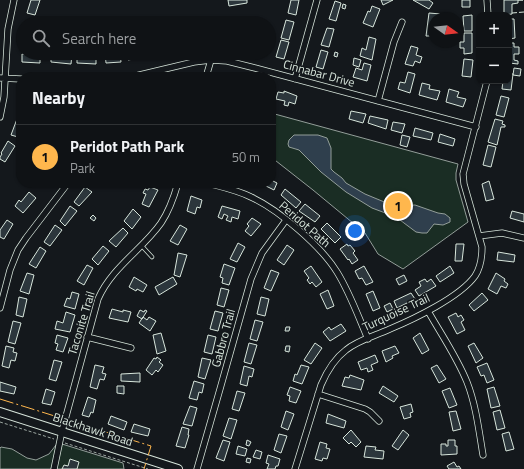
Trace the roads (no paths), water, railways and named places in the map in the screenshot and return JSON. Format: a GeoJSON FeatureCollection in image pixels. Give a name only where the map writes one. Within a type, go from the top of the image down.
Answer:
{"type":"FeatureCollection","features":[{"type":"Feature","properties":{"kind":"street"},"geometry":{"type":"LineString","coordinates":[[0,117],[4,101],[3,78],[8,29],[14,0]]}},
{"type":"Feature","properties":{"kind":"street"},"geometry":{"type":"LineString","coordinates":[[295,78],[316,0]]}},
{"type":"Feature","properties":{"kind":"street"},"geometry":{"type":"LineString","coordinates":[[487,0],[488,12]]}},
{"type":"Feature","properties":{"kind":"street"},"geometry":{"type":"LineString","coordinates":[[378,101],[394,42],[402,22]]}},
{"type":"Feature","properties":{"kind":"street"},"geometry":{"type":"LineString","coordinates":[[207,72],[211,60]]}},
{"type":"Feature","properties":{"kind":"street","name":"Cinnabar Drive"},"geometry":{"type":"LineString","coordinates":[[152,72],[194,62],[220,60],[271,72]]}},
{"type":"Feature","properties":{"kind":"street","name":"Cinnabar Drive"},"geometry":{"type":"LineString","coordinates":[[276,73],[476,127]]}},
{"type":"Feature","properties":{"kind":"street"},"geometry":{"type":"LineString","coordinates":[[3,78],[16,78]]}},
{"type":"Feature","properties":{"kind":"street","name":"Turquoise Trail"},"geometry":{"type":"LineString","coordinates":[[294,469],[318,394],[327,371],[336,359],[350,347],[428,311],[462,289],[479,268],[482,257],[482,247],[463,179],[465,165],[486,84]]}},
{"type":"Feature","properties":{"kind":"street"},"geometry":{"type":"LineString","coordinates":[[0,308],[10,270],[18,250],[64,188]]}},
{"type":"Feature","properties":{"kind":"street","name":"Taconite Trail"},"geometry":{"type":"LineString","coordinates":[[54,469],[62,431],[96,305],[104,287],[114,272],[156,228],[164,217],[171,205],[176,188]]}},
{"type":"Feature","properties":{"kind":"street","name":"Peridot Path"},"geometry":{"type":"LineString","coordinates":[[225,188],[252,197],[268,206],[317,246],[338,272],[368,338]]}},
{"type":"Feature","properties":{"kind":"street","name":"Gabbro Trail"},"geometry":{"type":"LineString","coordinates":[[197,469],[251,278],[262,253],[286,220]]}},
{"type":"Feature","properties":{"kind":"street"},"geometry":{"type":"LineString","coordinates":[[479,236],[502,233],[524,238]]}},
{"type":"Feature","properties":{"kind":"street"},"geometry":{"type":"LineString","coordinates":[[428,311],[467,381],[473,401],[483,455]]}},
{"type":"Feature","properties":{"kind":"street"},"geometry":{"type":"LineString","coordinates":[[87,337],[130,348]]}},
{"type":"Feature","properties":{"kind":"street"},"geometry":{"type":"LineString","coordinates":[[318,394],[365,409],[378,421]]}},
{"type":"Feature","properties":{"kind":"street","name":"Blackhawk Road"},"geometry":{"type":"LineString","coordinates":[[0,412],[62,431],[150,467],[178,469]]}},
{"type":"Feature","properties":{"kind":"lane"},"geometry":{"type":"LineString","coordinates":[[140,245],[152,257]]}},
{"type":"Feature","properties":{"kind":"water"},"geometry":{"type":"Polygon","coordinates":[[[294,135],[318,135],[327,138],[331,148],[331,169],[346,183],[365,194],[394,206],[415,205],[445,214],[450,218],[450,222],[443,225],[434,224],[427,233],[416,232],[396,217],[372,208],[346,192],[321,172],[299,150],[289,147],[289,140],[294,135]]]}},
{"type":"Feature","properties":{"kind":"place","name":"Peridot Path Park"},"geometry":{"type":"Point","coordinates":[398,206]}}]}
